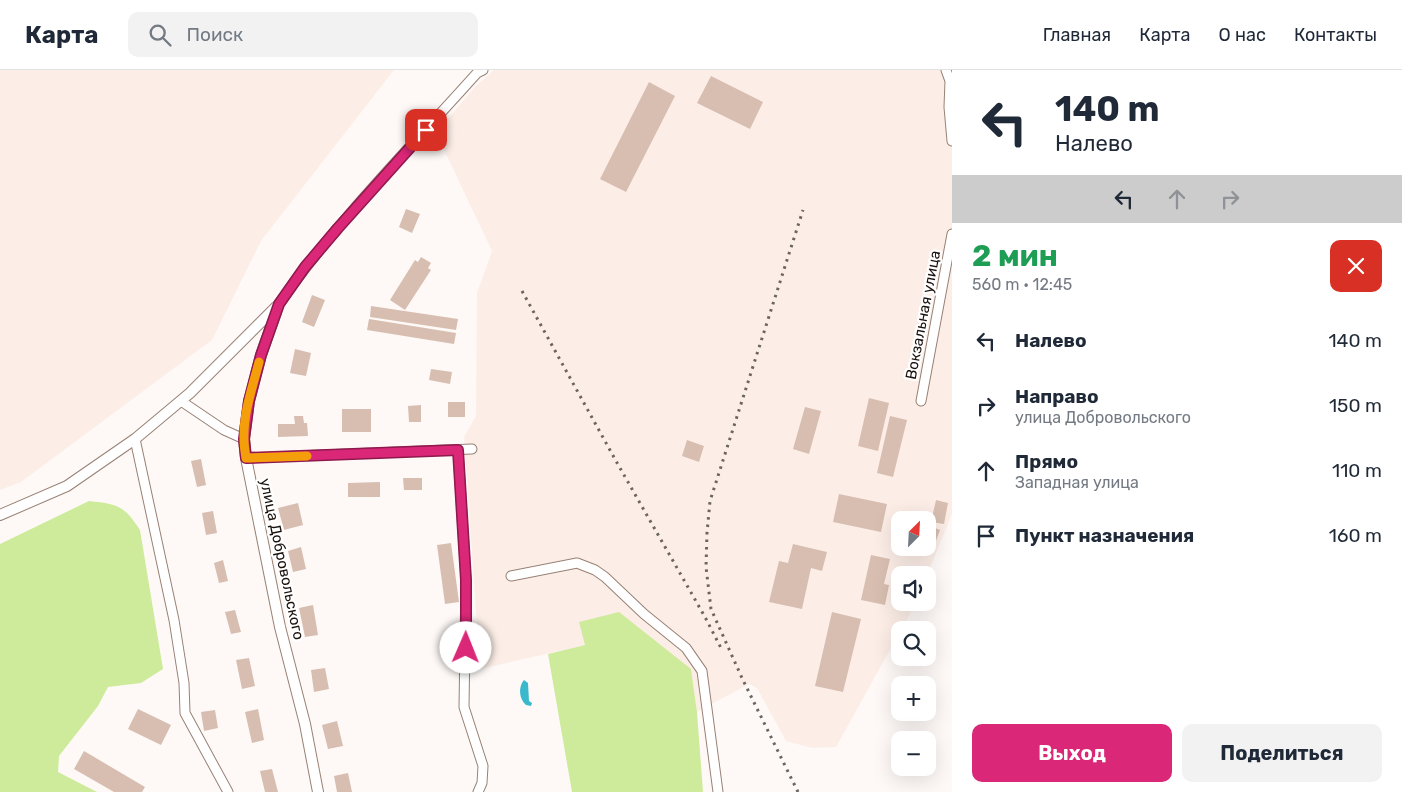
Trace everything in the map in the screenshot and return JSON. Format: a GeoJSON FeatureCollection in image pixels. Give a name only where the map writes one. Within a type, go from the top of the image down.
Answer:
{"type":"FeatureCollection","features":[{"type":"Feature","properties":{"kind":"street"},"geometry":{"type":"LineString","coordinates":[[0,515],[67,486],[135,439],[182,401],[279,304],[305,267],[338,228],[477,73],[483,70]]}},
{"type":"Feature","properties":{"kind":"street"},"geometry":{"type":"LineString","coordinates":[[946,70],[950,81],[949,107],[952,141]]}},
{"type":"Feature","properties":{"kind":"street","name":"Вокзальная улица"},"geometry":{"type":"LineString","coordinates":[[921,401],[952,234]]}},
{"type":"Feature","properties":{"kind":"street","name":"улица Добровольского"},"geometry":{"type":"LineString","coordinates":[[279,304],[261,355],[249,401],[244,439],[246,458],[280,627],[305,724],[318,792]]}},
{"type":"Feature","properties":{"kind":"street"},"geometry":{"type":"LineString","coordinates":[[182,401],[224,430],[244,439]]}},
{"type":"Feature","properties":{"kind":"street"},"geometry":{"type":"LineString","coordinates":[[135,439],[174,620],[184,683],[185,713],[228,792]]}},
{"type":"Feature","properties":{"kind":"street"},"geometry":{"type":"LineString","coordinates":[[246,458],[472,449]]}},
{"type":"Feature","properties":{"kind":"street"},"geometry":{"type":"LineString","coordinates":[[458,450],[466,580],[464,708],[483,766],[482,783],[478,792]]}},
{"type":"Feature","properties":{"kind":"street"},"geometry":{"type":"LineString","coordinates":[[512,576],[576,562],[595,570],[605,577],[644,614],[686,648],[702,671],[718,792]]}},
{"type":"Feature","properties":{"kind":"shaded area"},"geometry":{"type":"Polygon","coordinates":[[[0,70],[394,70],[261,241],[212,340],[21,482],[0,490],[0,70]]]}},
{"type":"Feature","properties":{"kind":"shaded area"},"geometry":{"type":"Polygon","coordinates":[[[494,70],[949,70],[952,86],[952,514],[936,553],[936,511],[891,511],[891,556],[935,556],[931,566],[891,566],[891,611],[912,611],[906,621],[891,621],[891,648],[836,747],[812,748],[786,741],[757,688],[749,684],[697,712],[691,669],[585,645],[480,669],[464,437],[476,416],[477,293],[492,251],[436,133],[474,88],[494,70]]]}},
{"type":"Feature","properties":{"kind":"green space"},"geometry":{"type":"Polygon","coordinates":[[[89,501],[107,503],[119,507],[129,515],[140,530],[163,669],[141,683],[108,687],[98,706],[59,756],[58,772],[97,792],[0,792],[0,544],[89,501]]]}},
{"type":"Feature","properties":{"kind":"green space"},"geometry":{"type":"Polygon","coordinates":[[[619,612],[691,669],[697,712],[703,792],[572,792],[548,654],[585,645],[579,622],[619,612]]]}},
{"type":"Feature","properties":{"kind":"water"},"geometry":{"type":"Polygon","coordinates":[[[524,680],[528,683],[531,706],[526,705],[521,696],[520,689],[524,680]]]}},
{"type":"Feature","properties":{"kind":"building"},"geometry":{"type":"Polygon","coordinates":[[[711,76],[763,102],[750,129],[697,103],[711,76]]]}},
{"type":"Feature","properties":{"kind":"building"},"geometry":{"type":"Polygon","coordinates":[[[649,82],[675,96],[626,192],[600,179],[649,82]]]}},
{"type":"Feature","properties":{"kind":"building"},"geometry":{"type":"Polygon","coordinates":[[[406,209],[420,214],[412,233],[399,227],[406,209]]]}},
{"type":"Feature","properties":{"kind":"building"},"geometry":{"type":"Polygon","coordinates":[[[421,257],[431,263],[428,268],[431,270],[405,310],[390,300],[415,260],[418,262],[421,257]]]}},
{"type":"Feature","properties":{"kind":"building"},"geometry":{"type":"Polygon","coordinates":[[[312,295],[325,300],[314,327],[302,322],[312,295]]]}},
{"type":"Feature","properties":{"kind":"building"},"geometry":{"type":"Polygon","coordinates":[[[371,306],[458,319],[456,330],[370,317],[371,306]]]}},
{"type":"Feature","properties":{"kind":"building"},"geometry":{"type":"Polygon","coordinates":[[[369,319],[456,333],[454,344],[367,330],[369,319]]]}},
{"type":"Feature","properties":{"kind":"building"},"geometry":{"type":"Polygon","coordinates":[[[295,349],[311,353],[306,376],[290,373],[295,349]]]}},
{"type":"Feature","properties":{"kind":"building"},"geometry":{"type":"Polygon","coordinates":[[[431,369],[452,372],[450,384],[429,380],[431,369]]]}},
{"type":"Feature","properties":{"kind":"building"},"geometry":{"type":"Polygon","coordinates":[[[869,398],[889,403],[878,451],[858,446],[869,398]]]}},
{"type":"Feature","properties":{"kind":"building"},"geometry":{"type":"Polygon","coordinates":[[[448,402],[465,402],[465,417],[448,417],[448,402]]]}},
{"type":"Feature","properties":{"kind":"building"},"geometry":{"type":"Polygon","coordinates":[[[421,405],[421,422],[409,422],[408,406],[421,405]]]}},
{"type":"Feature","properties":{"kind":"building"},"geometry":{"type":"Polygon","coordinates":[[[805,407],[821,411],[809,454],[793,449],[805,407]]]}},
{"type":"Feature","properties":{"kind":"building"},"geometry":{"type":"Polygon","coordinates":[[[342,409],[371,409],[371,432],[342,432],[342,409]]]}},
{"type":"Feature","properties":{"kind":"building"},"geometry":{"type":"Polygon","coordinates":[[[294,416],[303,416],[304,423],[307,423],[308,436],[278,437],[278,424],[295,424],[294,416]]]}},
{"type":"Feature","properties":{"kind":"building"},"geometry":{"type":"Polygon","coordinates":[[[890,416],[907,420],[893,477],[877,473],[890,416]]]}},
{"type":"Feature","properties":{"kind":"building"},"geometry":{"type":"Polygon","coordinates":[[[687,440],[704,446],[699,462],[682,456],[687,440]]]}},
{"type":"Feature","properties":{"kind":"building"},"geometry":{"type":"Polygon","coordinates":[[[201,459],[206,485],[197,487],[191,461],[201,459]]]}},
{"type":"Feature","properties":{"kind":"building"},"geometry":{"type":"Polygon","coordinates":[[[403,478],[422,478],[422,490],[404,490],[403,478]]]}},
{"type":"Feature","properties":{"kind":"building"},"geometry":{"type":"Polygon","coordinates":[[[380,482],[380,497],[348,497],[348,483],[380,482]]]}},
{"type":"Feature","properties":{"kind":"building"},"geometry":{"type":"Polygon","coordinates":[[[839,494],[887,504],[881,532],[833,522],[839,494]]]}},
{"type":"Feature","properties":{"kind":"building"},"geometry":{"type":"Polygon","coordinates":[[[936,500],[948,503],[944,524],[936,523],[936,511],[934,511],[936,500]]]}},
{"type":"Feature","properties":{"kind":"building"},"geometry":{"type":"Polygon","coordinates":[[[298,503],[303,525],[284,530],[278,508],[298,503]]]}},
{"type":"Feature","properties":{"kind":"building"},"geometry":{"type":"Polygon","coordinates":[[[213,511],[217,533],[206,535],[202,513],[213,511]]]}},
{"type":"Feature","properties":{"kind":"building"},"geometry":{"type":"Polygon","coordinates":[[[936,528],[940,530],[936,541],[936,528]]]}},
{"type":"Feature","properties":{"kind":"building"},"geometry":{"type":"Polygon","coordinates":[[[451,543],[459,602],[445,604],[437,545],[451,543]]]}},
{"type":"Feature","properties":{"kind":"building"},"geometry":{"type":"Polygon","coordinates":[[[793,544],[827,552],[822,571],[811,568],[802,609],[769,602],[779,561],[788,563],[793,544]]]}},
{"type":"Feature","properties":{"kind":"building"},"geometry":{"type":"Polygon","coordinates":[[[301,547],[306,569],[293,572],[288,551],[301,547]]]}},
{"type":"Feature","properties":{"kind":"building"},"geometry":{"type":"Polygon","coordinates":[[[871,555],[890,559],[884,584],[889,585],[885,605],[861,600],[871,555]]]}},
{"type":"Feature","properties":{"kind":"building"},"geometry":{"type":"Polygon","coordinates":[[[223,560],[228,581],[219,583],[214,563],[223,560]]]}},
{"type":"Feature","properties":{"kind":"building"},"geometry":{"type":"Polygon","coordinates":[[[313,605],[318,635],[305,637],[299,608],[313,605]]]}},
{"type":"Feature","properties":{"kind":"building"},"geometry":{"type":"Polygon","coordinates":[[[235,610],[241,632],[231,634],[225,612],[235,610]]]}},
{"type":"Feature","properties":{"kind":"building"},"geometry":{"type":"Polygon","coordinates":[[[832,612],[861,619],[843,692],[815,686],[832,612]]]}},
{"type":"Feature","properties":{"kind":"building"},"geometry":{"type":"Polygon","coordinates":[[[249,658],[255,686],[242,689],[236,660],[249,658]]]}},
{"type":"Feature","properties":{"kind":"building"},"geometry":{"type":"Polygon","coordinates":[[[325,668],[329,689],[314,692],[311,670],[325,668]]]}},
{"type":"Feature","properties":{"kind":"building"},"geometry":{"type":"Polygon","coordinates":[[[138,709],[171,725],[161,745],[128,729],[138,709]]]}},
{"type":"Feature","properties":{"kind":"building"},"geometry":{"type":"Polygon","coordinates":[[[258,709],[264,740],[252,743],[245,712],[258,709]]]}},
{"type":"Feature","properties":{"kind":"building"},"geometry":{"type":"Polygon","coordinates":[[[215,710],[218,728],[204,731],[201,712],[215,710]]]}},
{"type":"Feature","properties":{"kind":"building"},"geometry":{"type":"Polygon","coordinates":[[[337,721],[343,746],[328,749],[322,725],[337,721]]]}},
{"type":"Feature","properties":{"kind":"building"},"geometry":{"type":"Polygon","coordinates":[[[84,751],[145,787],[142,792],[114,792],[74,769],[84,751]]]}},
{"type":"Feature","properties":{"kind":"building"},"geometry":{"type":"Polygon","coordinates":[[[272,769],[278,792],[265,792],[260,771],[272,769]]]}},
{"type":"Feature","properties":{"kind":"building"},"geometry":{"type":"Polygon","coordinates":[[[348,773],[352,792],[337,792],[334,776],[348,773]]]}},
{"type":"Feature","properties":{"kind":"railway"},"geometry":{"type":"LineString","coordinates":[[798,792],[742,678],[711,609],[706,567],[710,501],[803,210]]}},
{"type":"Feature","properties":{"kind":"railway"},"geometry":{"type":"LineString","coordinates":[[522,291],[721,648]]}},
{"type":"Feature","properties":{"kind":"slow traffic"},"geometry":{"type":"LineString","coordinates":[[259,362],[245,424],[246,458],[307,456]]}},
{"type":"Feature","properties":{"kind":"route"},"geometry":{"type":"LineString","coordinates":[[426,130],[305,267],[279,304],[261,355],[249,401],[244,439],[246,458],[458,450],[466,580],[466,648]]}}]}
